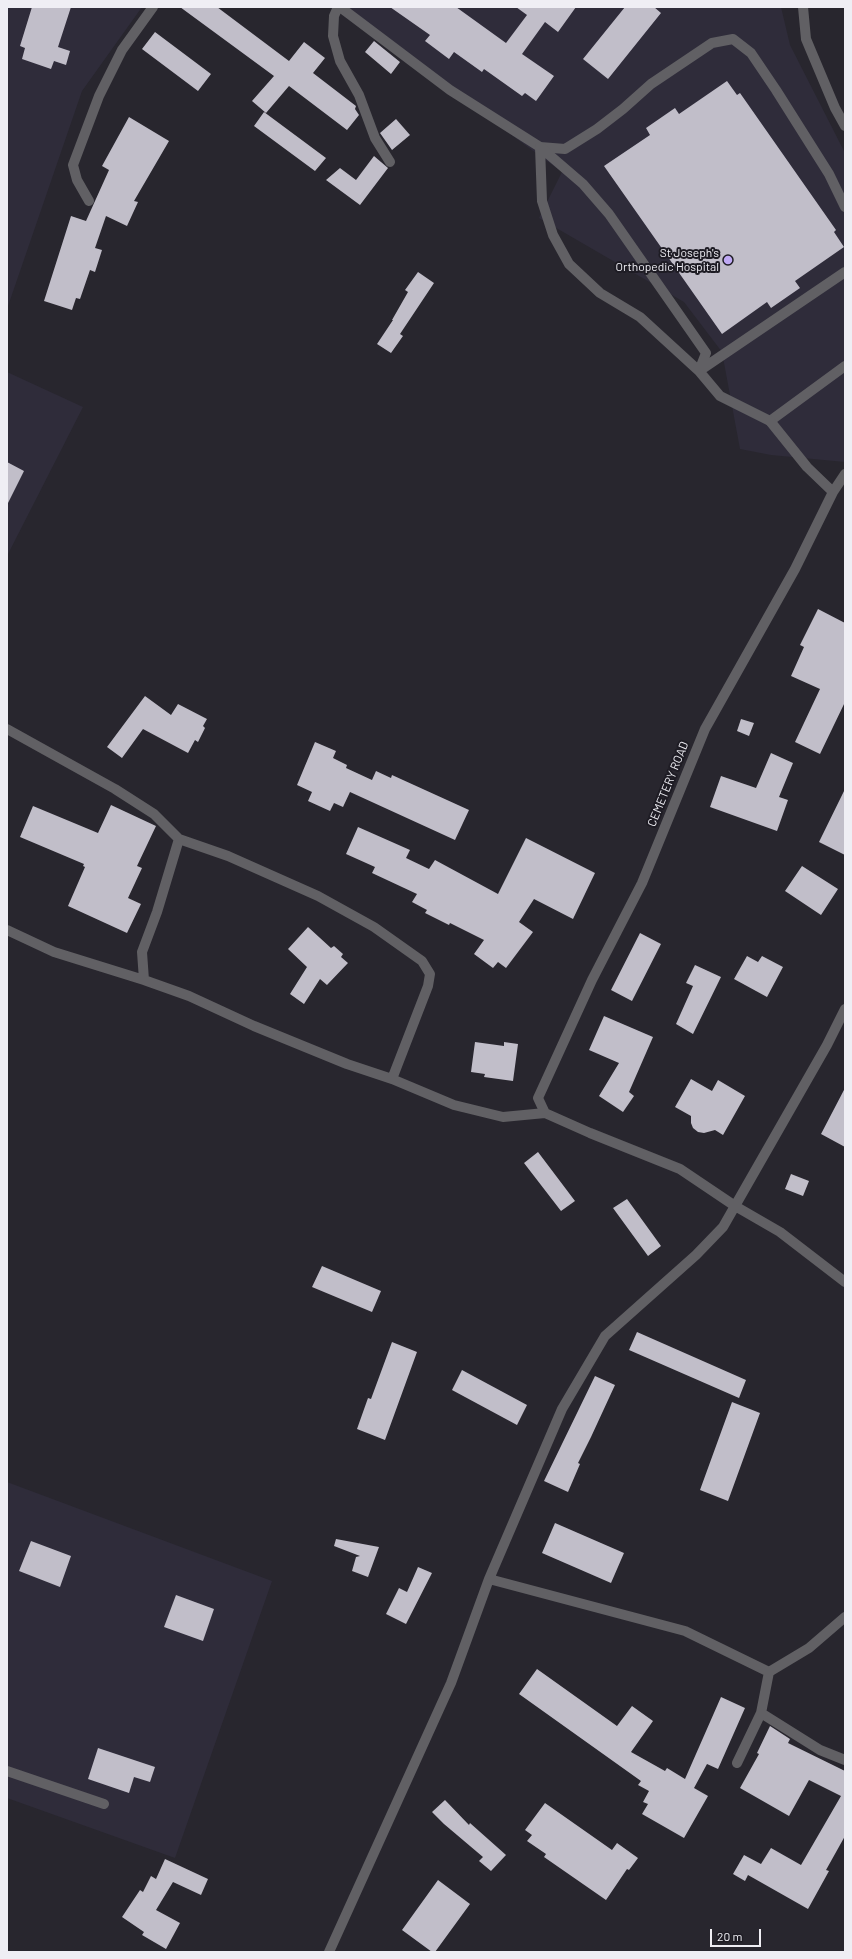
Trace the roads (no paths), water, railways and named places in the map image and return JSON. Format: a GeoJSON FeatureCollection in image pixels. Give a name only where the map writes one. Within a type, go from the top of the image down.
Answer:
{"type":"FeatureCollection","features":[{"type":"Feature","properties":{"kind":"street"},"geometry":{"type":"LineString","coordinates":[[89,201],[77,180],[73,165],[99,96],[122,50],[153,7]]}},
{"type":"Feature","properties":{"kind":"street"},"geometry":{"type":"LineString","coordinates":[[390,162],[375,138],[359,95],[340,61],[333,36],[334,16],[339,7],[450,90],[540,147],[584,184],[609,214],[706,353],[699,371]]}},
{"type":"Feature","properties":{"kind":"street"},"geometry":{"type":"LineString","coordinates":[[803,7],[806,39],[835,108],[845,126]]}},
{"type":"Feature","properties":{"kind":"street"},"geometry":{"type":"LineString","coordinates":[[540,147],[565,149],[597,130],[650,84],[712,43],[733,39],[751,53],[772,84],[829,174],[845,207]]}},
{"type":"Feature","properties":{"kind":"street"},"geometry":{"type":"LineString","coordinates":[[540,147],[542,201],[553,235],[569,264],[600,293],[640,317],[699,371],[720,396],[770,421],[807,468],[833,492]]}},
{"type":"Feature","properties":{"kind":"street"},"geometry":{"type":"LineString","coordinates":[[699,371],[845,272]]}},
{"type":"Feature","properties":{"kind":"street"},"geometry":{"type":"LineString","coordinates":[[770,421],[845,366]]}},
{"type":"Feature","properties":{"kind":"street","name":"CEMETERY ROAD"},"geometry":{"type":"LineString","coordinates":[[545,1113],[538,1098],[592,980],[642,883],[705,729],[795,569],[833,492],[845,474]]}},
{"type":"Feature","properties":{"kind":"street"},"geometry":{"type":"LineString","coordinates":[[7,730],[114,789],[154,814],[179,839],[228,856],[318,896],[374,927],[422,961],[430,974],[428,986],[392,1079]]}},
{"type":"Feature","properties":{"kind":"street"},"geometry":{"type":"LineString","coordinates":[[144,980],[142,952],[157,912],[179,839]]}},
{"type":"Feature","properties":{"kind":"street"},"geometry":{"type":"LineString","coordinates":[[7,930],[54,952],[144,980],[189,996],[254,1026],[347,1064],[392,1079],[454,1105],[503,1117],[545,1113],[590,1133],[680,1169],[735,1206],[780,1232],[845,1282]]}},
{"type":"Feature","properties":{"kind":"street"},"geometry":{"type":"LineString","coordinates":[[329,1952],[451,1683],[489,1579],[562,1409],[605,1336],[696,1255],[723,1227],[827,1045],[845,1009]]}},
{"type":"Feature","properties":{"kind":"street"},"geometry":{"type":"LineString","coordinates":[[489,1579],[685,1631],[769,1672]]}},
{"type":"Feature","properties":{"kind":"street"},"geometry":{"type":"LineString","coordinates":[[737,1764],[761,1713],[769,1672],[809,1648],[845,1617]]}},
{"type":"Feature","properties":{"kind":"street"},"geometry":{"type":"LineString","coordinates":[[761,1713],[820,1750],[845,1760]]}},
{"type":"Feature","properties":{"kind":"street"},"geometry":{"type":"LineString","coordinates":[[7,1771],[104,1804]]}},
{"type":"Feature","properties":{"kind":"place","name":"St Joseph's Orthopedic Hospital"},"geometry":{"type":"Point","coordinates":[728,260]}}]}
